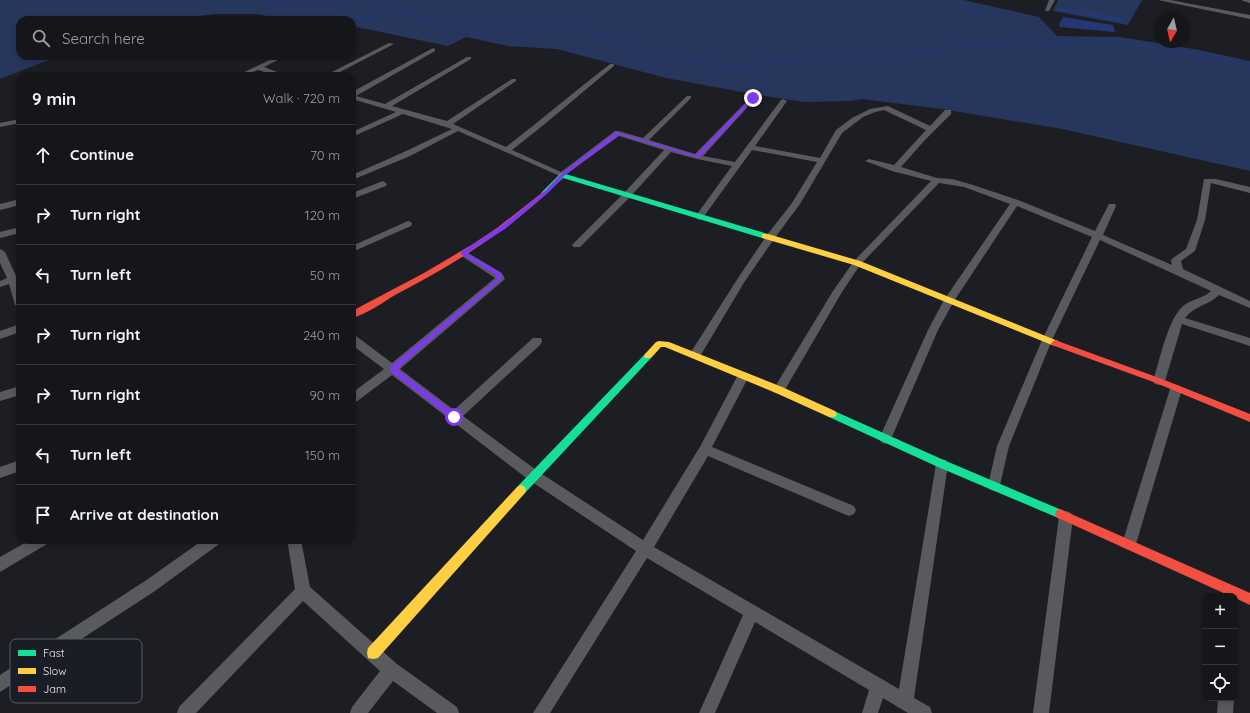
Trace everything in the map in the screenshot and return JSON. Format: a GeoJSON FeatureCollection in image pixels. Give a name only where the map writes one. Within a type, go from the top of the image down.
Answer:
{"type":"FeatureCollection","features":[{"type":"Feature","properties":{"kind":"street"},"geometry":{"type":"LineString","coordinates":[[1047,10],[1052,0]]}},
{"type":"Feature","properties":{"kind":"street"},"geometry":{"type":"LineString","coordinates":[[1161,0],[1250,17]]}},
{"type":"Feature","properties":{"kind":"street"},"geometry":{"type":"LineString","coordinates":[[1245,0],[1250,1]]}},
{"type":"Feature","properties":{"kind":"street"},"geometry":{"type":"LineString","coordinates":[[335,72],[391,44]]}},
{"type":"Feature","properties":{"kind":"street"},"geometry":{"type":"LineString","coordinates":[[356,95],[433,50]]}},
{"type":"Feature","properties":{"kind":"street"},"geometry":{"type":"LineString","coordinates":[[385,107],[469,58]]}},
{"type":"Feature","properties":{"kind":"street"},"geometry":{"type":"LineString","coordinates":[[249,72],[275,60]]}},
{"type":"Feature","properties":{"kind":"street"},"geometry":{"type":"LineString","coordinates":[[507,150],[545,121],[566,101],[612,65]]}},
{"type":"Feature","properties":{"kind":"street"},"geometry":{"type":"LineString","coordinates":[[259,68],[272,72]]}},
{"type":"Feature","properties":{"kind":"street"},"geometry":{"type":"LineString","coordinates":[[448,124],[514,80]]}},
{"type":"Feature","properties":{"kind":"street"},"geometry":{"type":"LineString","coordinates":[[644,141],[689,97]]}},
{"type":"Feature","properties":{"kind":"street"},"geometry":{"type":"LineString","coordinates":[[356,98],[448,124],[562,175],[857,263],[1047,340],[1250,418]]}},
{"type":"Feature","properties":{"kind":"street"},"geometry":{"type":"LineString","coordinates":[[697,157],[753,98]]}},
{"type":"Feature","properties":{"kind":"street"},"geometry":{"type":"LineString","coordinates":[[699,217],[783,101]]}},
{"type":"Feature","properties":{"kind":"street"},"geometry":{"type":"LineString","coordinates":[[696,356],[741,280],[770,237],[796,204],[839,132],[846,124],[878,109],[890,110],[931,129]]}},
{"type":"Feature","properties":{"kind":"street"},"geometry":{"type":"LineString","coordinates":[[356,133],[401,112]]}},
{"type":"Feature","properties":{"kind":"street"},"geometry":{"type":"LineString","coordinates":[[895,169],[948,112]]}},
{"type":"Feature","properties":{"kind":"street"},"geometry":{"type":"LineString","coordinates":[[0,125],[16,122]]}},
{"type":"Feature","properties":{"kind":"street"},"geometry":{"type":"LineString","coordinates":[[356,176],[407,154],[457,128]]}},
{"type":"Feature","properties":{"kind":"street"},"geometry":{"type":"LineString","coordinates":[[356,314],[463,253],[503,228],[548,191],[562,175],[618,133],[697,157],[737,166]]}},
{"type":"Feature","properties":{"kind":"street"},"geometry":{"type":"LineString","coordinates":[[750,147],[823,161]]}},
{"type":"Feature","properties":{"kind":"street"},"geometry":{"type":"LineString","coordinates":[[576,245],[627,195],[670,148]]}},
{"type":"Feature","properties":{"kind":"street"},"geometry":{"type":"LineString","coordinates":[[870,161],[937,180],[950,180],[1015,202],[1097,235],[1250,305]]}},
{"type":"Feature","properties":{"kind":"street"},"geometry":{"type":"LineString","coordinates":[[779,390],[838,291],[857,263],[937,180]]}},
{"type":"Feature","properties":{"kind":"street"},"geometry":{"type":"LineString","coordinates":[[1178,271],[1176,260],[1190,251],[1201,220],[1206,181],[1216,181],[1250,190]]}},
{"type":"Feature","properties":{"kind":"street"},"geometry":{"type":"LineString","coordinates":[[356,194],[383,184]]}},
{"type":"Feature","properties":{"kind":"street"},"geometry":{"type":"LineString","coordinates":[[885,439],[933,330],[949,300],[1015,202]]}},
{"type":"Feature","properties":{"kind":"street"},"geometry":{"type":"LineString","coordinates":[[0,207],[16,203]]}},
{"type":"Feature","properties":{"kind":"street"},"geometry":{"type":"LineString","coordinates":[[994,485],[1003,446],[1047,340],[1112,206]]}},
{"type":"Feature","properties":{"kind":"street"},"geometry":{"type":"LineString","coordinates":[[356,247],[408,224]]}},
{"type":"Feature","properties":{"kind":"street"},"geometry":{"type":"LineString","coordinates":[[0,235],[16,231]]}},
{"type":"Feature","properties":{"kind":"street"},"geometry":{"type":"LineString","coordinates":[[0,252],[16,278]]}},
{"type":"Feature","properties":{"kind":"street"},"geometry":{"type":"LineString","coordinates":[[356,396],[392,369],[500,279],[499,274],[463,253]]}},
{"type":"Feature","properties":{"kind":"street"},"geometry":{"type":"LineString","coordinates":[[0,284],[16,280]]}},
{"type":"Feature","properties":{"kind":"street"},"geometry":{"type":"LineString","coordinates":[[1159,382],[1178,319],[1187,308],[1202,302],[1218,290]]}},
{"type":"Feature","properties":{"kind":"street"},"geometry":{"type":"LineString","coordinates":[[1178,319],[1250,342]]}},
{"type":"Feature","properties":{"kind":"street"},"geometry":{"type":"LineString","coordinates":[[0,334],[16,329]]}},
{"type":"Feature","properties":{"kind":"street"},"geometry":{"type":"LineString","coordinates":[[454,417],[537,341]]}},
{"type":"Feature","properties":{"kind":"street"},"geometry":{"type":"LineString","coordinates":[[356,342],[534,476],[645,548],[924,713]]}},
{"type":"Feature","properties":{"kind":"street"},"geometry":{"type":"LineString","coordinates":[[373,653],[534,476],[659,344],[666,344],[779,390],[885,439],[1129,544],[1229,593]]}},
{"type":"Feature","properties":{"kind":"street"},"geometry":{"type":"LineString","coordinates":[[541,713],[645,548],[705,449],[743,376]]}},
{"type":"Feature","properties":{"kind":"street"},"geometry":{"type":"LineString","coordinates":[[1129,544],[1176,389]]}},
{"type":"Feature","properties":{"kind":"street"},"geometry":{"type":"LineString","coordinates":[[0,397],[16,391]]}},
{"type":"Feature","properties":{"kind":"street"},"geometry":{"type":"LineString","coordinates":[[705,449],[849,510]]}},
{"type":"Feature","properties":{"kind":"street"},"geometry":{"type":"LineString","coordinates":[[905,701],[942,464]]}},
{"type":"Feature","properties":{"kind":"street"},"geometry":{"type":"LineString","coordinates":[[0,473],[16,467]]}},
{"type":"Feature","properties":{"kind":"street"},"geometry":{"type":"LineString","coordinates":[[1041,713],[1066,517]]}},
{"type":"Feature","properties":{"kind":"street"},"geometry":{"type":"LineString","coordinates":[[0,565],[35,544]]}},
{"type":"Feature","properties":{"kind":"street"},"geometry":{"type":"LineString","coordinates":[[69,639],[150,586],[208,544]]}},
{"type":"Feature","properties":{"kind":"street"},"geometry":{"type":"LineString","coordinates":[[295,544],[303,591],[391,670],[451,713]]}},
{"type":"Feature","properties":{"kind":"street"},"geometry":{"type":"LineString","coordinates":[[185,713],[303,591]]}},
{"type":"Feature","properties":{"kind":"street"},"geometry":{"type":"LineString","coordinates":[[1238,596],[1250,599]]}},
{"type":"Feature","properties":{"kind":"street"},"geometry":{"type":"LineString","coordinates":[[707,713],[752,612]]}},
{"type":"Feature","properties":{"kind":"street"},"geometry":{"type":"LineString","coordinates":[[358,713],[391,670]]}},
{"type":"Feature","properties":{"kind":"street"},"geometry":{"type":"LineString","coordinates":[[0,684],[10,677]]}},
{"type":"Feature","properties":{"kind":"street"},"geometry":{"type":"LineString","coordinates":[[870,713],[878,686]]}},
{"type":"Feature","properties":{"kind":"street"},"geometry":{"type":"LineString","coordinates":[[1225,713],[1226,701]]}},
{"type":"Feature","properties":{"kind":"shaded area"},"geometry":{"type":"Polygon","coordinates":[[[0,0],[964,0],[1039,17],[1057,36],[1120,37],[1154,43],[1154,48],[1187,48],[1250,61],[1250,171],[1062,129],[942,109],[862,99],[850,101],[805,102],[758,95],[666,78],[557,49],[508,46],[466,37],[448,46],[356,27],[356,16],[267,16],[257,14],[216,14],[199,16],[16,16],[16,60],[49,60],[0,79],[0,0]]]}},
{"type":"Feature","properties":{"kind":"shaded area"},"geometry":{"type":"Polygon","coordinates":[[[1058,0],[1142,0],[1128,25],[1053,11],[1058,0]]]}},
{"type":"Feature","properties":{"kind":"shaded area"},"geometry":{"type":"Polygon","coordinates":[[[1059,7],[1123,18],[1122,22],[1058,10],[1059,7]]]}},
{"type":"Feature","properties":{"kind":"shaded area"},"geometry":{"type":"Polygon","coordinates":[[[1063,17],[1113,25],[1115,32],[1060,27],[1059,24],[1063,17]]]}},
{"type":"Feature","properties":{"kind":"waterway"},"geometry":{"type":"LineString","coordinates":[[266,0],[325,10],[346,16]]}},
{"type":"Feature","properties":{"kind":"waterway"},"geometry":{"type":"LineString","coordinates":[[356,17],[411,15],[432,18],[471,32],[486,33],[506,25],[541,24],[566,27],[623,40],[643,52],[688,61],[733,66],[970,46],[1111,41],[1173,50],[1250,65]]}},
{"type":"Feature","properties":{"kind":"traffic: fast"},"geometry":{"type":"LineString","coordinates":[[543,194],[562,175],[765,236]]}},
{"type":"Feature","properties":{"kind":"traffic: fast"},"geometry":{"type":"LineString","coordinates":[[521,490],[648,356]]}},
{"type":"Feature","properties":{"kind":"traffic: fast"},"geometry":{"type":"LineString","coordinates":[[832,414],[942,464],[1060,514]]}},
{"type":"Feature","properties":{"kind":"traffic: slow"},"geometry":{"type":"LineString","coordinates":[[765,236],[857,263],[1055,343]]}},
{"type":"Feature","properties":{"kind":"traffic: slow"},"geometry":{"type":"LineString","coordinates":[[648,356],[659,344],[666,344],[779,390],[832,414]]}},
{"type":"Feature","properties":{"kind":"traffic: slow"},"geometry":{"type":"LineString","coordinates":[[373,653],[521,490]]}},
{"type":"Feature","properties":{"kind":"traffic: jam"},"geometry":{"type":"LineString","coordinates":[[356,313],[427,275],[476,246],[522,213],[543,194]]}},
{"type":"Feature","properties":{"kind":"traffic: jam"},"geometry":{"type":"LineString","coordinates":[[1055,343],[1159,381],[1250,418]]}},
{"type":"Feature","properties":{"kind":"traffic: jam"},"geometry":{"type":"LineString","coordinates":[[1060,514],[1250,599]]}},
{"type":"Feature","properties":{"kind":"route"},"geometry":{"type":"LineString","coordinates":[[454,417],[392,369],[500,279],[499,274],[463,253],[503,228],[548,191],[562,175],[618,133],[697,157],[753,98]]}}]}
